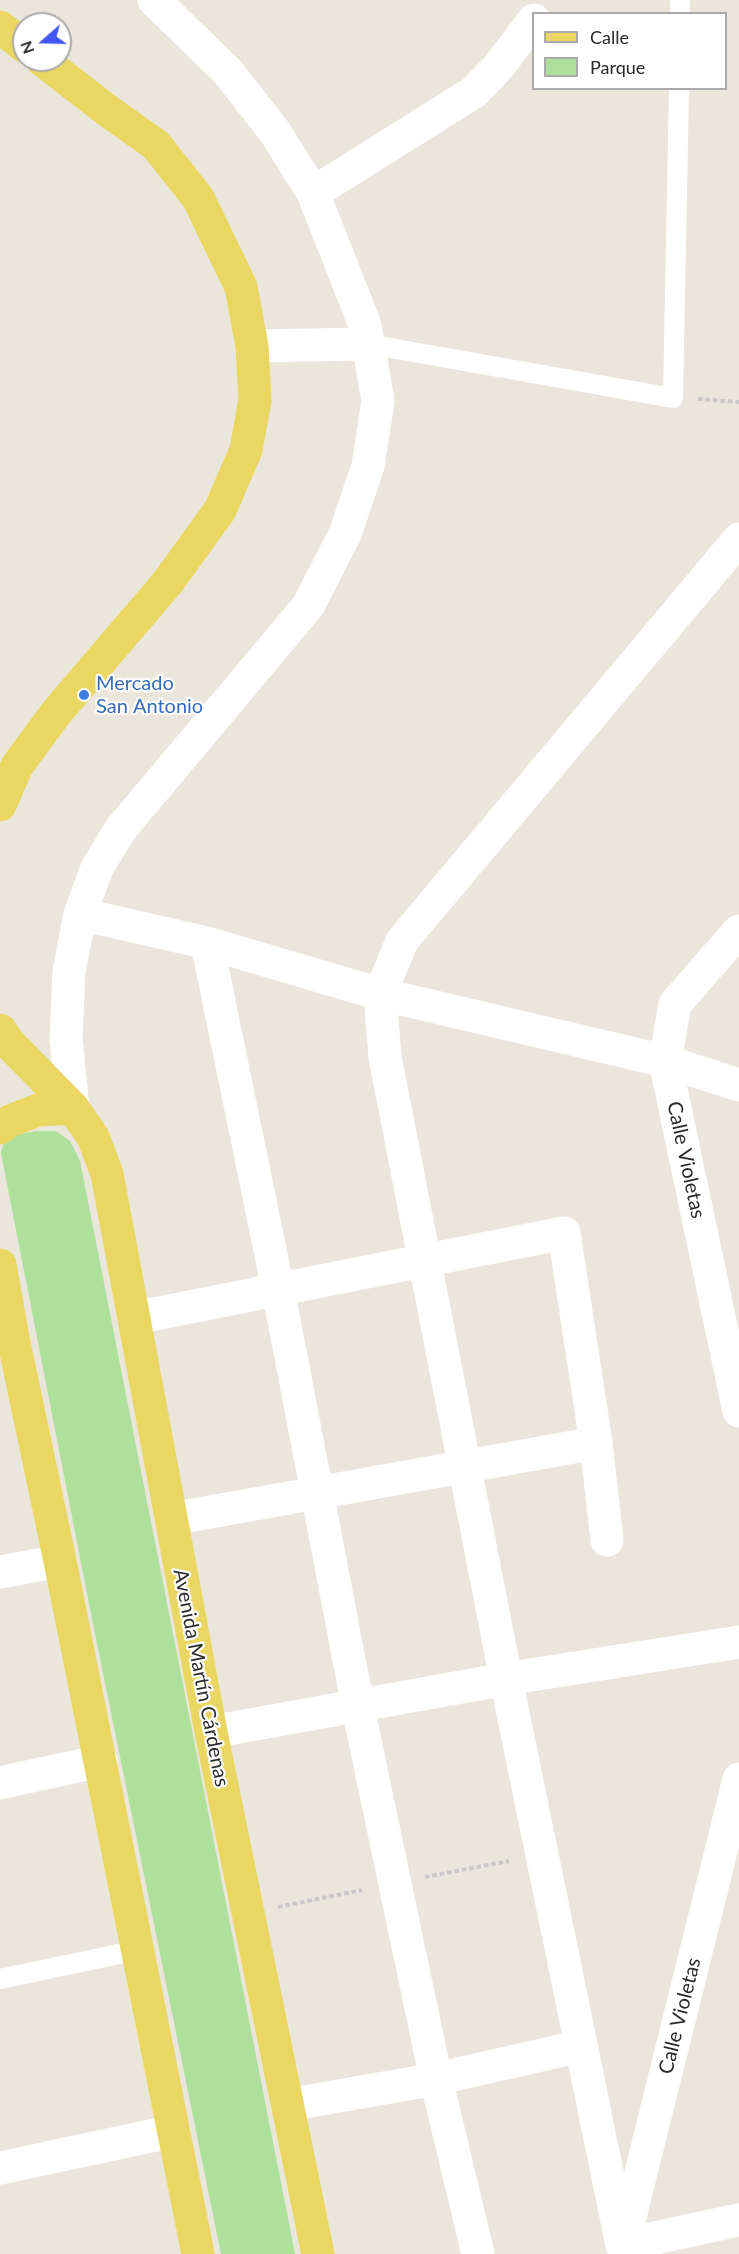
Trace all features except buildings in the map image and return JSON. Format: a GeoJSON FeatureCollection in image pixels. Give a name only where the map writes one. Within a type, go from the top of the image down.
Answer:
{"type":"FeatureCollection","features":[{"type":"Feature","properties":{"kind":"main road"},"geometry":{"type":"LineString","coordinates":[[0,27],[12,36]]}},
{"type":"Feature","properties":{"kind":"main road"},"geometry":{"type":"LineString","coordinates":[[0,805],[17,766],[56,712],[168,582],[220,510],[246,450],[255,400],[252,346],[241,288],[198,198],[156,145],[58,72]]}},
{"type":"Feature","properties":{"kind":"main road","name":"Avenida Martín Cárdenas"},"geometry":{"type":"LineString","coordinates":[[0,1030],[73,1108],[93,1137],[107,1174],[211,1732],[318,2254]]}},
{"type":"Feature","properties":{"kind":"main road"},"geometry":{"type":"LineString","coordinates":[[0,1128],[10,1121],[38,1110],[73,1108]]}},
{"type":"Feature","properties":{"kind":"main road"},"geometry":{"type":"LineString","coordinates":[[0,1265],[6,1340],[60,1561],[198,2254]]}},
{"type":"Feature","properties":{"kind":"street","name":"Avenida Martín Cárdenas"},"geometry":{"type":"LineString","coordinates":[[73,1108],[66,1039],[69,972],[80,914],[97,868],[120,830],[308,606],[345,534],[368,466],[378,401],[365,325],[313,193],[275,132],[228,72],[154,0]]}},
{"type":"Feature","properties":{"kind":"street"},"geometry":{"type":"LineString","coordinates":[[313,193],[474,92],[499,66],[532,23]]}},
{"type":"Feature","properties":{"kind":"street"},"geometry":{"type":"LineString","coordinates":[[252,346],[368,344]]}},
{"type":"Feature","properties":{"kind":"street"},"geometry":{"type":"LineString","coordinates":[[739,539],[402,941],[380,994],[385,1057],[506,1679],[621,2250],[739,2220]]}},
{"type":"Feature","properties":{"kind":"street"},"geometry":{"type":"LineString","coordinates":[[80,914],[207,943],[380,994],[665,1061],[739,1085]]}},
{"type":"Feature","properties":{"kind":"street","name":"Calle Violetas"},"geometry":{"type":"LineString","coordinates":[[739,931],[675,1004],[665,1061],[739,1411]]}},
{"type":"Feature","properties":{"kind":"street"},"geometry":{"type":"LineString","coordinates":[[207,943],[278,1288],[358,1706],[436,2079],[478,2254]]}},
{"type":"Feature","properties":{"kind":"street"},"geometry":{"type":"LineString","coordinates":[[134,1318],[564,1233],[596,1443],[607,1540]]}},
{"type":"Feature","properties":{"kind":"street"},"geometry":{"type":"LineString","coordinates":[[171,1519],[596,1443]]}},
{"type":"Feature","properties":{"kind":"street"},"geometry":{"type":"LineString","coordinates":[[0,1572],[60,1561]]}},
{"type":"Feature","properties":{"kind":"street"},"geometry":{"type":"LineString","coordinates":[[211,1732],[506,1679],[739,1642]]}},
{"type":"Feature","properties":{"kind":"street"},"geometry":{"type":"LineString","coordinates":[[0,1783],[100,1761]]}},
{"type":"Feature","properties":{"kind":"street","name":"Calle Violetas"},"geometry":{"type":"LineString","coordinates":[[621,2250],[739,1779]]}},
{"type":"Feature","properties":{"kind":"street"},"geometry":{"type":"LineString","coordinates":[[287,2105],[436,2079],[581,2046]]}},
{"type":"Feature","properties":{"kind":"street"},"geometry":{"type":"LineString","coordinates":[[0,2168],[174,2131]]}},
{"type":"Feature","properties":{"kind":"lane"},"geometry":{"type":"LineString","coordinates":[[368,344],[673,398],[679,90]]}},
{"type":"Feature","properties":{"kind":"lane"},"geometry":{"type":"LineString","coordinates":[[0,1979],[138,1950]]}},
{"type":"Feature","properties":{"kind":"path"},"geometry":{"type":"LineString","coordinates":[[673,398],[739,402]]}},
{"type":"Feature","properties":{"kind":"green space"},"geometry":{"type":"Polygon","coordinates":[[[36,1131],[56,1131],[70,1141],[80,1161],[295,2254],[221,2254],[91,1614],[1,1153],[5,1137],[36,1131]]]}},
{"type":"Feature","properties":{"kind":"place","name":"Mercado San Antonio"},"geometry":{"type":"Point","coordinates":[84,695]}}]}
